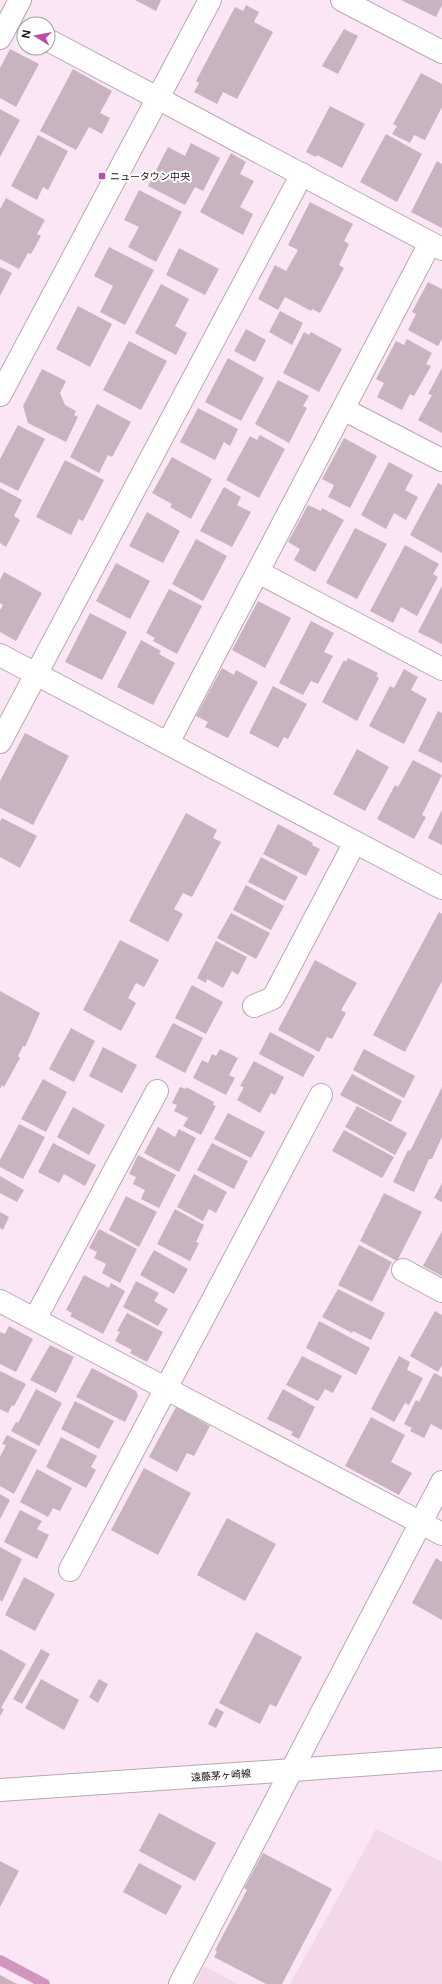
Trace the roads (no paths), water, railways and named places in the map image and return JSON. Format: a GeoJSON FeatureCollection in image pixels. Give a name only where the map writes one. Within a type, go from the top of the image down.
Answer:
{"type":"FeatureCollection","features":[{"type":"Feature","properties":{"kind":"street"},"geometry":{"type":"LineString","coordinates":[[8,25],[20,0]]}},
{"type":"Feature","properties":{"kind":"street"},"geometry":{"type":"LineString","coordinates":[[0,395],[210,0]]}},
{"type":"Feature","properties":{"kind":"street"},"geometry":{"type":"LineString","coordinates":[[342,0],[442,52]]}},
{"type":"Feature","properties":{"kind":"street"},"geometry":{"type":"LineString","coordinates":[[56,44],[436,246],[343,408],[168,743]]}},
{"type":"Feature","properties":{"kind":"street"},"geometry":{"type":"LineString","coordinates":[[0,742],[302,174]]}},
{"type":"Feature","properties":{"kind":"street"},"geometry":{"type":"LineString","coordinates":[[343,408],[442,460]]}},
{"type":"Feature","properties":{"kind":"street"},"geometry":{"type":"LineString","coordinates":[[258,572],[442,669]]}},
{"type":"Feature","properties":{"kind":"street"},"geometry":{"type":"LineString","coordinates":[[0,655],[442,888]]}},
{"type":"Feature","properties":{"kind":"street"},"geometry":{"type":"LineString","coordinates":[[254,1006],[273,998],[355,842]]}},
{"type":"Feature","properties":{"kind":"street"},"geometry":{"type":"LineString","coordinates":[[35,1319],[157,1092]]}},
{"type":"Feature","properties":{"kind":"street"},"geometry":{"type":"LineString","coordinates":[[70,1570],[321,1095]]}},
{"type":"Feature","properties":{"kind":"street"},"geometry":{"type":"LineString","coordinates":[[403,1270],[442,1291]]}},
{"type":"Feature","properties":{"kind":"street"},"geometry":{"type":"LineString","coordinates":[[0,1301],[442,1534]]}},
{"type":"Feature","properties":{"kind":"street"},"geometry":{"type":"LineString","coordinates":[[180,1984],[442,1482]]}},
{"type":"Feature","properties":{"kind":"street","name":"遠藤茅ヶ崎線"},"geometry":{"type":"LineString","coordinates":[[0,1790],[442,1759]]}},
{"type":"Feature","properties":{"kind":"waterway"},"geometry":{"type":"LineString","coordinates":[[0,1960],[45,1984]]}},
{"type":"Feature","properties":{"kind":"place","name":"ニュータウン中央"},"geometry":{"type":"Point","coordinates":[102,176]}}]}
